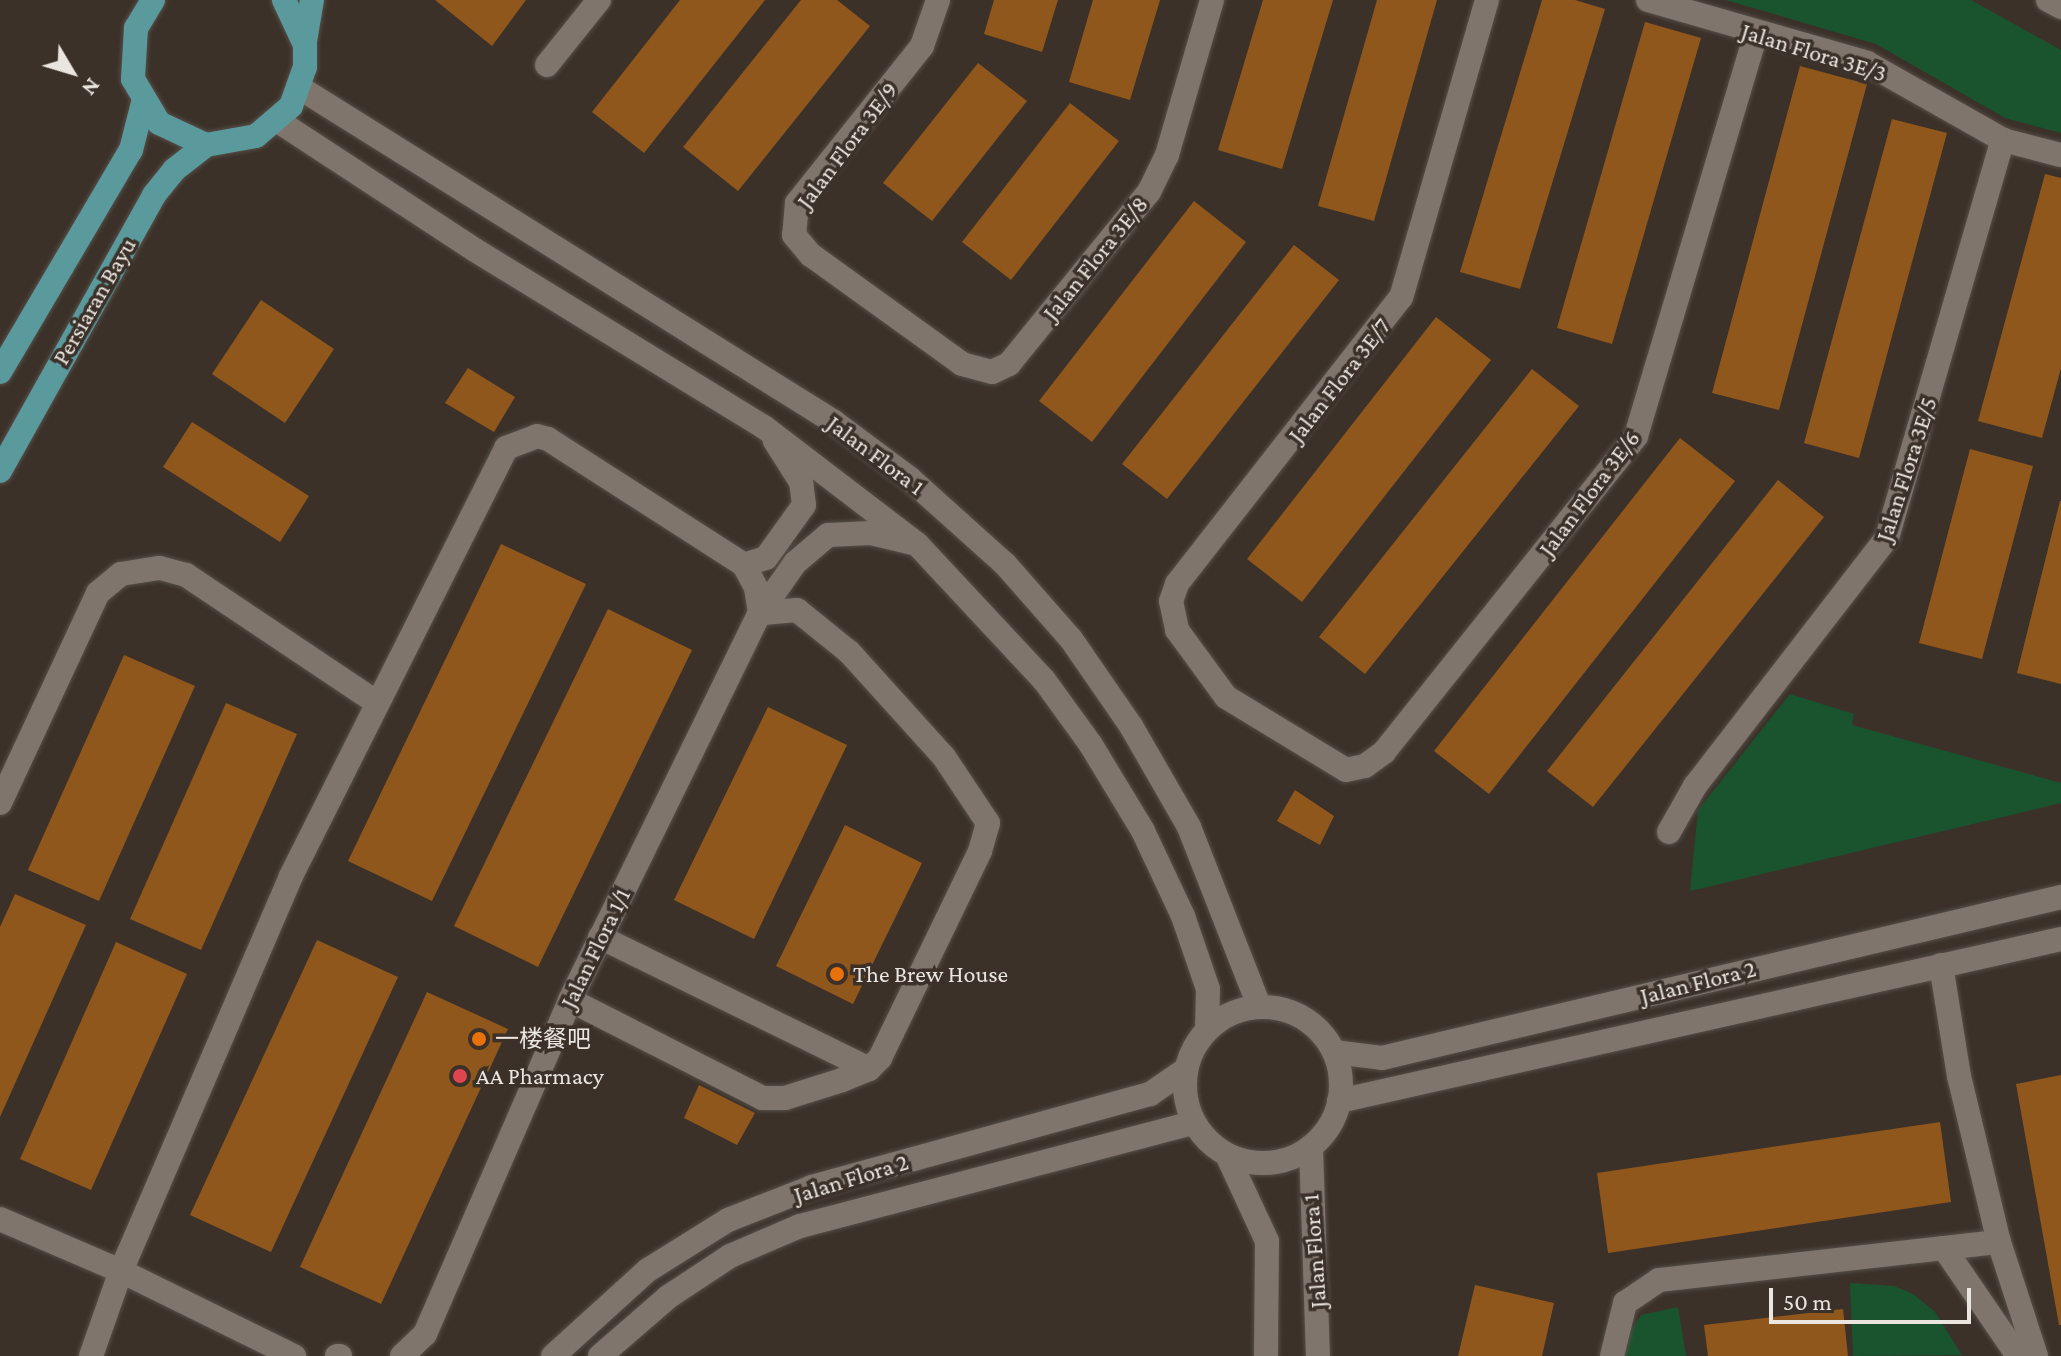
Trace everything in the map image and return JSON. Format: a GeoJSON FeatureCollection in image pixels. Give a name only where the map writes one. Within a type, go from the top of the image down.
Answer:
{"type":"FeatureCollection","features":[{"type":"Feature","properties":{"kind":"main road"},"geometry":{"type":"LineString","coordinates":[[284,0],[305,45]]}},
{"type":"Feature","properties":{"kind":"main road"},"geometry":{"type":"LineString","coordinates":[[278,121],[300,88],[312,0]]}},
{"type":"Feature","properties":{"kind":"main road","name":"Persiaran Bayu"},"geometry":{"type":"LineString","coordinates":[[0,372],[131,150],[143,103],[130,53],[147,2]]}},
{"type":"Feature","properties":{"kind":"main road"},"geometry":{"type":"LineString","coordinates":[[143,103],[170,130],[206,145]]}},
{"type":"Feature","properties":{"kind":"main road","name":"Persiaran Bayu"},"geometry":{"type":"LineString","coordinates":[[0,471],[154,195],[174,170],[206,145],[231,144],[278,121]]}},
{"type":"Feature","properties":{"kind":"street"},"geometry":{"type":"LineString","coordinates":[[547,65],[599,0]]}},
{"type":"Feature","properties":{"kind":"street","name":"Jalan Flora 3E/9"},"geometry":{"type":"LineString","coordinates":[[882,303],[800,246],[794,235],[794,214],[922,46],[938,0]]}},
{"type":"Feature","properties":{"kind":"street","name":"Jalan Flora 3E/8"},"geometry":{"type":"LineString","coordinates":[[882,303],[972,369],[992,372],[1009,364],[1156,180],[1212,0]]}},
{"type":"Feature","properties":{"kind":"street","name":"Jalan Flora 3E/7"},"geometry":{"type":"LineString","coordinates":[[1243,710],[1218,688],[1177,630],[1170,608],[1173,592],[1401,297],[1487,0]]}},
{"type":"Feature","properties":{"kind":"street","name":"Jalan Flora 3E/3"},"geometry":{"type":"LineString","coordinates":[[1648,0],[1878,68],[2003,140],[2061,155]]}},
{"type":"Feature","properties":{"kind":"street"},"geometry":{"type":"LineString","coordinates":[[2048,0],[2061,7]]}},
{"type":"Feature","properties":{"kind":"street","name":"Jalan Flora 3E/6"},"geometry":{"type":"LineString","coordinates":[[1243,710],[1335,768],[1354,770],[1375,761],[1624,452],[1645,414],[1756,34]]}},
{"type":"Feature","properties":{"kind":"street","name":"Jalan Flora 1"},"geometry":{"type":"LineString","coordinates":[[300,88],[834,422],[909,478],[1005,564],[1071,639],[1145,751],[1189,827],[1259,1006]]}},
{"type":"Feature","properties":{"kind":"street","name":"Jalan Flora 1"},"geometry":{"type":"LineString","coordinates":[[278,121],[475,250],[764,427],[917,544],[1044,680],[1091,745],[1143,831],[1183,916],[1208,989],[1207,1029],[1185,1070]]}},
{"type":"Feature","properties":{"kind":"street","name":"Jalan Flora 3E/5"},"geometry":{"type":"LineString","coordinates":[[1669,832],[1695,786],[1887,538],[2003,140]]}},
{"type":"Feature","properties":{"kind":"street"},"geometry":{"type":"LineString","coordinates":[[744,565],[766,558],[804,505],[801,482],[764,427]]}},
{"type":"Feature","properties":{"kind":"street"},"geometry":{"type":"LineString","coordinates":[[91,1356],[121,1271],[252,962],[493,467],[516,440],[548,439],[744,565],[756,588],[760,613],[797,610],[849,652],[944,757],[988,823],[964,886],[880,1058],[869,1069],[785,1098],[762,1098],[570,1000]]}},
{"type":"Feature","properties":{"kind":"street","name":"Jalan Flora 1/1"},"geometry":{"type":"LineString","coordinates":[[426,1345],[570,1000],[760,613],[795,563],[828,535],[871,533],[917,544]]}},
{"type":"Feature","properties":{"kind":"street"},"geometry":{"type":"LineString","coordinates":[[0,803],[98,593],[121,574],[160,568],[186,575],[376,702]]}},
{"type":"Feature","properties":{"kind":"street","name":"Jalan Flora 2"},"geometry":{"type":"LineString","coordinates":[[1334,1052],[1382,1058],[2061,897]]}},
{"type":"Feature","properties":{"kind":"street"},"geometry":{"type":"LineString","coordinates":[[600,937],[869,1069]]}},
{"type":"Feature","properties":{"kind":"street","name":"Jalan Flora 2"},"geometry":{"type":"LineString","coordinates":[[1339,1101],[2061,939]]}},
{"type":"Feature","properties":{"kind":"street"},"geometry":{"type":"LineString","coordinates":[[1941,965],[1959,1076],[1999,1242],[2036,1356]]}},
{"type":"Feature","properties":{"kind":"street"},"geometry":{"type":"LineString","coordinates":[[1207,1029],[1240,1009],[1259,1006],[1303,1017],[1334,1052],[1341,1076],[1339,1101],[1329,1126],[1311,1147],[1270,1163],[1227,1155]]}},
{"type":"Feature","properties":{"kind":"street"},"geometry":{"type":"LineString","coordinates":[[1185,1070],[1185,1098],[1194,1123]]}},
{"type":"Feature","properties":{"kind":"street","name":"Jalan Flora 2"},"geometry":{"type":"LineString","coordinates":[[553,1356],[648,1270],[728,1220],[812,1187],[1150,1094],[1185,1070]]}},
{"type":"Feature","properties":{"kind":"street","name":"Jalan Flora 1"},"geometry":{"type":"LineString","coordinates":[[1194,1123],[1227,1155],[1267,1241],[1266,1356]]}},
{"type":"Feature","properties":{"kind":"street","name":"Jalan Flora 2"},"geometry":{"type":"LineString","coordinates":[[600,1356],[668,1297],[730,1256],[800,1226],[1194,1123]]}},
{"type":"Feature","properties":{"kind":"street","name":"Jalan Flora 1"},"geometry":{"type":"LineString","coordinates":[[1311,1147],[1318,1356]]}},
{"type":"Feature","properties":{"kind":"street"},"geometry":{"type":"LineString","coordinates":[[0,1219],[121,1271],[294,1356]]}},
{"type":"Feature","properties":{"kind":"street"},"geometry":{"type":"LineString","coordinates":[[1612,1356],[1625,1303],[1659,1280],[1999,1242]]}},
{"type":"Feature","properties":{"kind":"street"},"geometry":{"type":"LineString","coordinates":[[1944,1248],[2018,1356]]}},
{"type":"Feature","properties":{"kind":"street"},"geometry":{"type":"LineString","coordinates":[[402,1356],[426,1345]]}},
{"type":"Feature","properties":{"kind":"green space"},"geometry":{"type":"Polygon","coordinates":[[[1726,0],[1971,0],[2061,50],[2061,133],[2005,118],[1876,44],[1726,0]]]}},
{"type":"Feature","properties":{"kind":"green space"},"geometry":{"type":"Polygon","coordinates":[[[1790,694],[1854,714],[1852,725],[2061,783],[2061,803],[1690,891],[1698,810],[1790,694]]]}},
{"type":"Feature","properties":{"kind":"green space"},"geometry":{"type":"Polygon","coordinates":[[[1850,1283],[1894,1286],[1913,1294],[1935,1312],[1962,1355],[1853,1356],[1850,1283]]]}},
{"type":"Feature","properties":{"kind":"green space"},"geometry":{"type":"Polygon","coordinates":[[[1678,1307],[1686,1356],[1614,1356],[1641,1315],[1678,1307]]]}},
{"type":"Feature","properties":{"kind":"building"},"geometry":{"type":"Polygon","coordinates":[[[435,0],[526,0],[492,46],[435,0]]]}},
{"type":"Feature","properties":{"kind":"building"},"geometry":{"type":"Polygon","coordinates":[[[680,0],[765,0],[644,153],[592,112],[680,0]]]}},
{"type":"Feature","properties":{"kind":"building"},"geometry":{"type":"Polygon","coordinates":[[[801,0],[837,0],[870,26],[738,191],[683,147],[801,0]]]}},
{"type":"Feature","properties":{"kind":"building"},"geometry":{"type":"Polygon","coordinates":[[[994,0],[1058,0],[1042,52],[984,34],[994,0]]]}},
{"type":"Feature","properties":{"kind":"building"},"geometry":{"type":"Polygon","coordinates":[[[1093,0],[1160,0],[1130,100],[1069,82],[1093,0]]]}},
{"type":"Feature","properties":{"kind":"building"},"geometry":{"type":"Polygon","coordinates":[[[1263,0],[1333,0],[1282,169],[1218,150],[1263,0]]]}},
{"type":"Feature","properties":{"kind":"building"},"geometry":{"type":"Polygon","coordinates":[[[1377,0],[1437,0],[1374,221],[1318,206],[1377,0]]]}},
{"type":"Feature","properties":{"kind":"building"},"geometry":{"type":"Polygon","coordinates":[[[1542,0],[1575,0],[1605,9],[1520,289],[1460,272],[1542,0]]]}},
{"type":"Feature","properties":{"kind":"building"},"geometry":{"type":"Polygon","coordinates":[[[1645,22],[1701,38],[1612,344],[1557,328],[1645,22]]]}},
{"type":"Feature","properties":{"kind":"building"},"geometry":{"type":"Polygon","coordinates":[[[978,63],[1027,101],[932,221],[883,183],[978,63]]]}},
{"type":"Feature","properties":{"kind":"building"},"geometry":{"type":"Polygon","coordinates":[[[1800,66],[1867,84],[1779,410],[1712,393],[1800,66]]]}},
{"type":"Feature","properties":{"kind":"building"},"geometry":{"type":"Polygon","coordinates":[[[1070,103],[1119,141],[1011,280],[962,242],[1070,103]]]}},
{"type":"Feature","properties":{"kind":"building"},"geometry":{"type":"Polygon","coordinates":[[[1892,119],[1947,133],[1859,458],[1804,443],[1892,119]]]}},
{"type":"Feature","properties":{"kind":"building"},"geometry":{"type":"Polygon","coordinates":[[[2045,174],[2061,178],[2061,368],[2042,438],[1978,421],[2045,174]]]}},
{"type":"Feature","properties":{"kind":"building"},"geometry":{"type":"Polygon","coordinates":[[[1194,201],[1246,242],[1092,442],[1039,401],[1194,201]]]}},
{"type":"Feature","properties":{"kind":"building"},"geometry":{"type":"Polygon","coordinates":[[[1294,245],[1339,280],[1167,499],[1122,464],[1294,245]]]}},
{"type":"Feature","properties":{"kind":"building"},"geometry":{"type":"Polygon","coordinates":[[[261,300],[334,349],[285,423],[212,374],[261,300]]]}},
{"type":"Feature","properties":{"kind":"building"},"geometry":{"type":"Polygon","coordinates":[[[1436,317],[1491,360],[1302,602],[1247,559],[1436,317]]]}},
{"type":"Feature","properties":{"kind":"building"},"geometry":{"type":"Polygon","coordinates":[[[468,368],[515,397],[494,432],[445,403],[468,368]]]}},
{"type":"Feature","properties":{"kind":"building"},"geometry":{"type":"Polygon","coordinates":[[[1532,369],[1579,406],[1365,674],[1319,637],[1532,369]]]}},
{"type":"Feature","properties":{"kind":"building"},"geometry":{"type":"Polygon","coordinates":[[[192,422],[309,496],[280,542],[163,467],[192,422]]]}},
{"type":"Feature","properties":{"kind":"building"},"geometry":{"type":"Polygon","coordinates":[[[1680,438],[1735,481],[1489,794],[1434,751],[1680,438]]]}},
{"type":"Feature","properties":{"kind":"building"},"geometry":{"type":"Polygon","coordinates":[[[1970,449],[2033,466],[1982,659],[1919,643],[1970,449]]]}},
{"type":"Feature","properties":{"kind":"building"},"geometry":{"type":"Polygon","coordinates":[[[1778,480],[1824,517],[1593,807],[1547,771],[1778,480]]]}},
{"type":"Feature","properties":{"kind":"building"},"geometry":{"type":"Polygon","coordinates":[[[2061,501],[2061,684],[2017,673],[2061,501]]]}},
{"type":"Feature","properties":{"kind":"building"},"geometry":{"type":"Polygon","coordinates":[[[501,544],[586,584],[432,901],[348,861],[501,544]]]}},
{"type":"Feature","properties":{"kind":"building"},"geometry":{"type":"Polygon","coordinates":[[[608,609],[692,650],[538,967],[454,926],[608,609]]]}},
{"type":"Feature","properties":{"kind":"building"},"geometry":{"type":"Polygon","coordinates":[[[124,655],[195,686],[99,901],[28,870],[124,655]]]}},
{"type":"Feature","properties":{"kind":"building"},"geometry":{"type":"Polygon","coordinates":[[[226,703],[297,734],[201,950],[130,919],[226,703]]]}},
{"type":"Feature","properties":{"kind":"building"},"geometry":{"type":"Polygon","coordinates":[[[768,707],[847,745],[754,939],[674,900],[768,707]]]}},
{"type":"Feature","properties":{"kind":"building"},"geometry":{"type":"Polygon","coordinates":[[[1295,790],[1334,816],[1320,845],[1277,821],[1295,790]]]}},
{"type":"Feature","properties":{"kind":"building"},"geometry":{"type":"Polygon","coordinates":[[[845,825],[922,863],[853,1004],[776,966],[845,825]]]}},
{"type":"Feature","properties":{"kind":"building"},"geometry":{"type":"Polygon","coordinates":[[[15,894],[86,925],[0,1117],[0,927],[15,894]]]}},
{"type":"Feature","properties":{"kind":"building"},"geometry":{"type":"Polygon","coordinates":[[[317,940],[398,977],[271,1252],[190,1215],[317,940]]]}},
{"type":"Feature","properties":{"kind":"building"},"geometry":{"type":"Polygon","coordinates":[[[116,942],[187,974],[91,1190],[20,1159],[116,942]]]}},
{"type":"Feature","properties":{"kind":"building"},"geometry":{"type":"Polygon","coordinates":[[[427,992],[508,1029],[381,1304],[300,1267],[427,992]]]}},
{"type":"Feature","properties":{"kind":"building"},"geometry":{"type":"Polygon","coordinates":[[[2061,1075],[2061,1325],[2059,1325],[2016,1084],[2061,1075]]]}},
{"type":"Feature","properties":{"kind":"building"},"geometry":{"type":"Polygon","coordinates":[[[699,1085],[755,1113],[737,1145],[684,1118],[699,1085]]]}},
{"type":"Feature","properties":{"kind":"building"},"geometry":{"type":"Polygon","coordinates":[[[1940,1122],[1951,1202],[1608,1253],[1597,1173],[1940,1122]]]}},
{"type":"Feature","properties":{"kind":"building"},"geometry":{"type":"Polygon","coordinates":[[[1475,1285],[1554,1303],[1542,1356],[1458,1356],[1475,1285]]]}},
{"type":"Feature","properties":{"kind":"building"},"geometry":{"type":"Polygon","coordinates":[[[1843,1309],[1848,1356],[1708,1356],[1704,1325],[1843,1309]]]}},
{"type":"Feature","properties":{"kind":"place","name":"The Brew House"},"geometry":{"type":"Point","coordinates":[837,974]}},
{"type":"Feature","properties":{"kind":"place","name":"一楼餐吧"},"geometry":{"type":"Point","coordinates":[479,1039]}},
{"type":"Feature","properties":{"kind":"place","name":"AA Pharmacy"},"geometry":{"type":"Point","coordinates":[460,1076]}}]}
